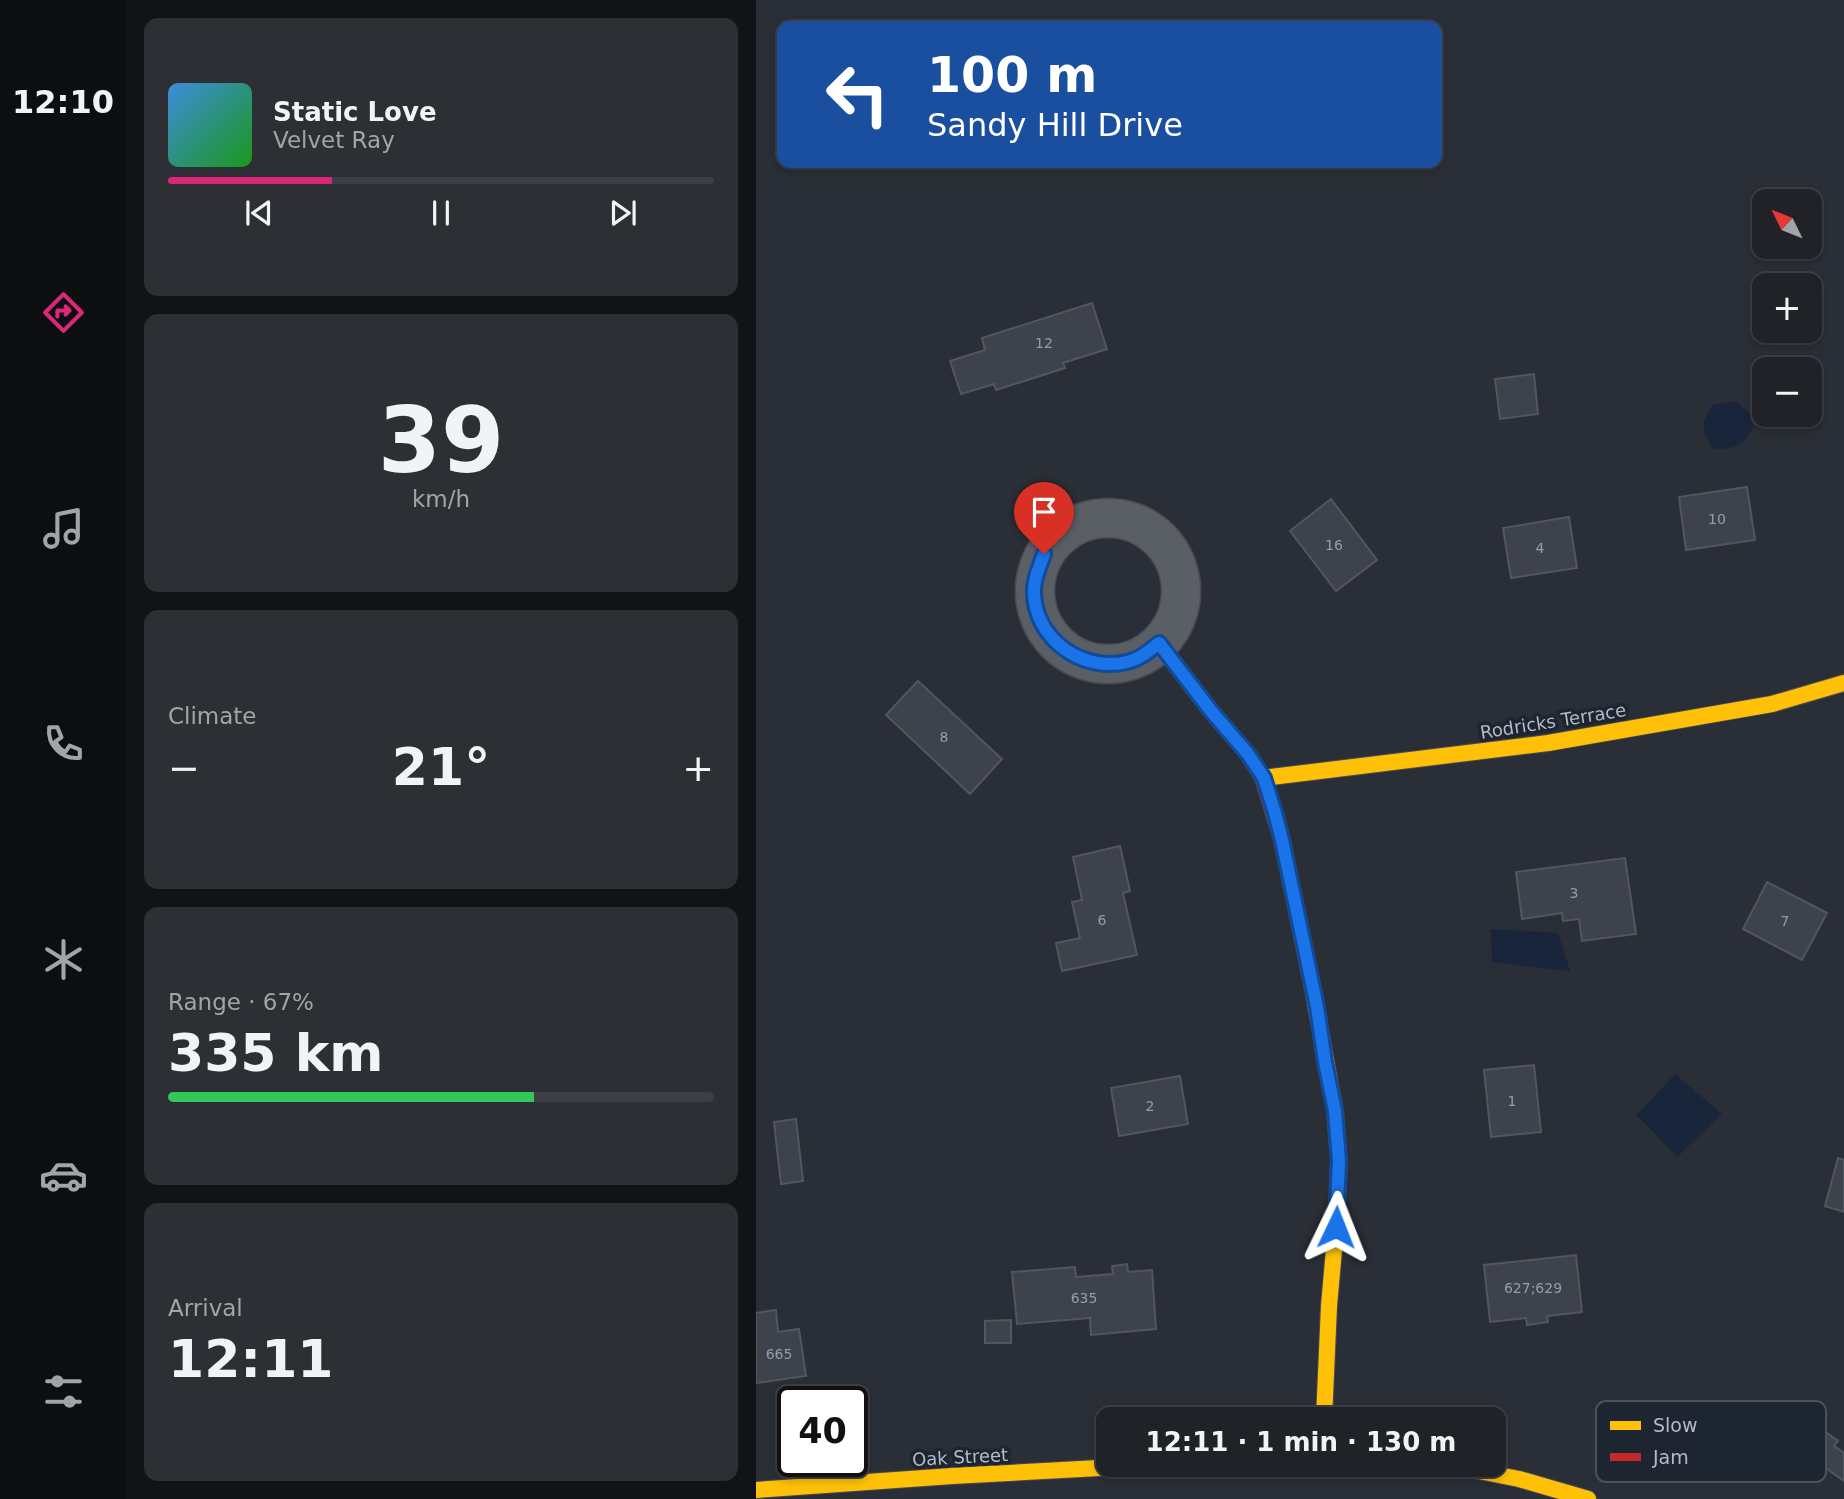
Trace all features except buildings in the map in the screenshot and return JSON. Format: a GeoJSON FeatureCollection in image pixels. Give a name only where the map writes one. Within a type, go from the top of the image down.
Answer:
{"type":"FeatureCollection","features":[{"type":"Feature","properties":{"kind":"street"},"geometry":{"type":"LineString","coordinates":[[1159,643],[1248,754],[1264,778],[1282,840],[1317,1007],[1335,1111],[1339,1174],[1325,1407]]}},
{"type":"Feature","properties":{"kind":"street","name":"Rodricks Terrace"},"geometry":{"type":"LineString","coordinates":[[1264,778],[1548,743],[1772,704],[1844,683]]}},
{"type":"Feature","properties":{"kind":"street","name":"Oak Street"},"geometry":{"type":"LineString","coordinates":[[765,1493],[952,1476],[1096,1468]]}},
{"type":"Feature","properties":{"kind":"street"},"geometry":{"type":"LineString","coordinates":[[1506,1475],[1548,1485],[1588,1499]]}},
{"type":"Feature","properties":{"kind":"water"},"geometry":{"type":"Polygon","coordinates":[[[1735,401],[1749,412],[1753,428],[1737,446],[1714,449],[1704,427],[1713,405],[1735,401]]]}},
{"type":"Feature","properties":{"kind":"water"},"geometry":{"type":"Polygon","coordinates":[[[1491,929],[1558,933],[1570,971],[1492,962],[1491,929]]]}},
{"type":"Feature","properties":{"kind":"water"},"geometry":{"type":"Polygon","coordinates":[[[1675,1074],[1722,1114],[1677,1157],[1637,1115],[1675,1074]]]}},
{"type":"Feature","properties":{"kind":"traffic: slow"},"geometry":{"type":"LineString","coordinates":[[1263,778],[1548,743],[1772,704],[1844,683]]}},
{"type":"Feature","properties":{"kind":"traffic: slow"},"geometry":{"type":"LineString","coordinates":[[1313,990],[1335,1111],[1339,1161],[1325,1407]]}},
{"type":"Feature","properties":{"kind":"traffic: slow"},"geometry":{"type":"LineString","coordinates":[[756,1490],[1096,1468]]}},
{"type":"Feature","properties":{"kind":"traffic: slow"},"geometry":{"type":"LineString","coordinates":[[1506,1476],[1588,1499]]}},
{"type":"Feature","properties":{"kind":"traffic: jam"},"geometry":{"type":"LineString","coordinates":[[1159,643],[1248,754],[1263,778],[1282,840],[1313,990]]}},
{"type":"Feature","properties":{"kind":"route"},"geometry":{"type":"LineString","coordinates":[[1044,554],[1034,591],[1037,610],[1044,627],[1056,642],[1070,654],[1088,662],[1107,664],[1126,662],[1144,655],[1159,643],[1248,754],[1264,778],[1282,840],[1317,1007],[1335,1111],[1339,1161],[1336,1227]]}}]}
